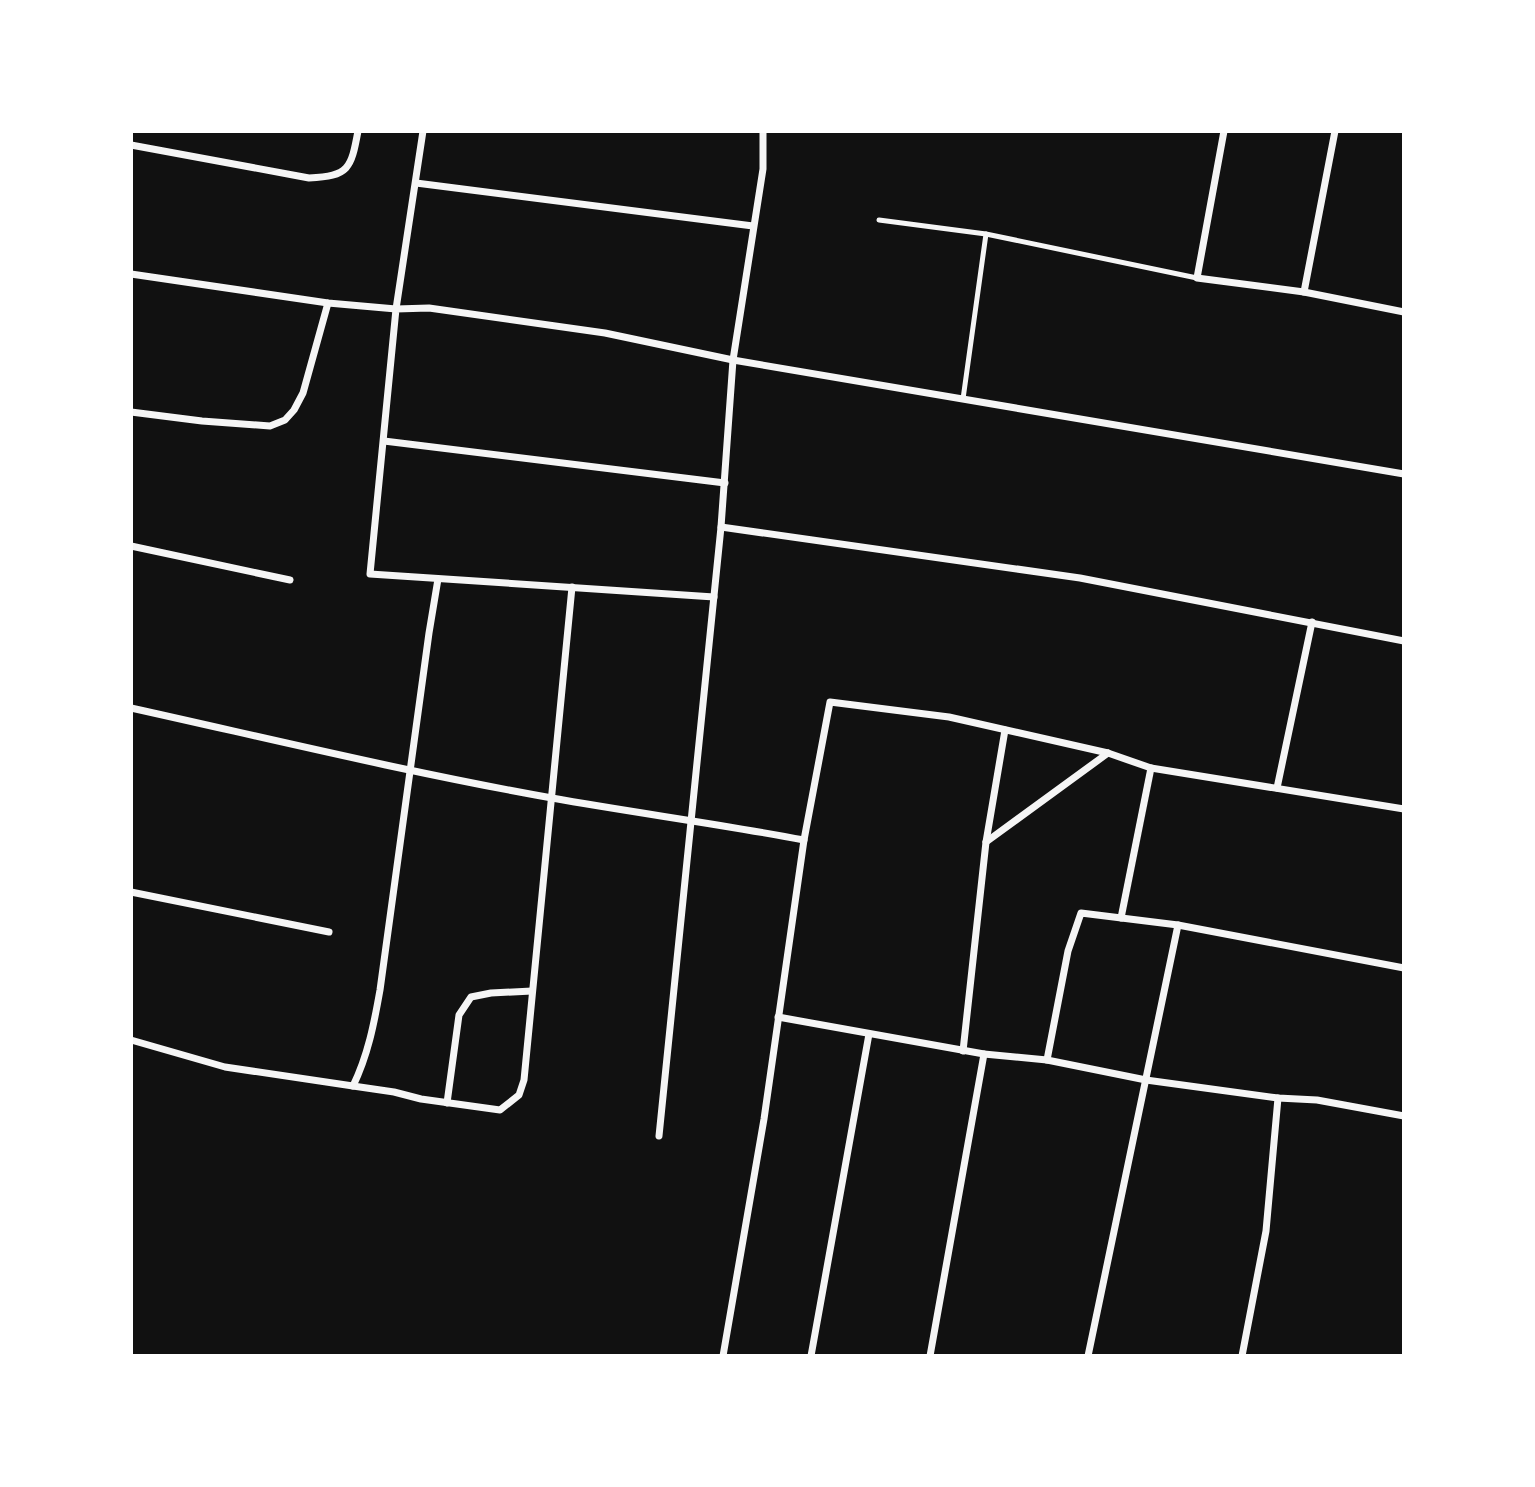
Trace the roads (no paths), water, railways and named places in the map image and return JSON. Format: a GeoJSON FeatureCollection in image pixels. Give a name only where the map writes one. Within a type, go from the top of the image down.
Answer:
{"type":"FeatureCollection","features":[{"type":"Feature","properties":{"kind":"street"},"geometry":{"type":"LineString","coordinates":[[131,145],[309,178],[331,177],[346,171],[353,158],[358,131]]}},
{"type":"Feature","properties":{"kind":"street"},"geometry":{"type":"LineString","coordinates":[[423,131],[396,309],[370,574],[713,597]]}},
{"type":"Feature","properties":{"kind":"street"},"geometry":{"type":"LineString","coordinates":[[659,1136],[721,527],[733,359],[762,169],[763,131]]}},
{"type":"Feature","properties":{"kind":"street"},"geometry":{"type":"LineString","coordinates":[[1224,131],[1197,278],[1304,292],[1404,312]]}},
{"type":"Feature","properties":{"kind":"street"},"geometry":{"type":"LineString","coordinates":[[1304,292],[1335,131]]}},
{"type":"Feature","properties":{"kind":"street"},"geometry":{"type":"LineString","coordinates":[[416,183],[753,226]]}},
{"type":"Feature","properties":{"kind":"street"},"geometry":{"type":"LineString","coordinates":[[131,274],[328,303],[396,309],[429,308],[605,333],[733,359],[1404,474]]}},
{"type":"Feature","properties":{"kind":"street"},"geometry":{"type":"LineString","coordinates":[[131,412],[270,426],[285,420],[303,393],[328,303]]}},
{"type":"Feature","properties":{"kind":"street"},"geometry":{"type":"LineString","coordinates":[[384,441],[725,482]]}},
{"type":"Feature","properties":{"kind":"street"},"geometry":{"type":"LineString","coordinates":[[721,527],[1080,578],[1404,641]]}},
{"type":"Feature","properties":{"kind":"street"},"geometry":{"type":"LineString","coordinates":[[131,547],[290,580]]}},
{"type":"Feature","properties":{"kind":"street"},"geometry":{"type":"LineString","coordinates":[[353,1086],[363,1065],[374,1024],[438,579]]}},
{"type":"Feature","properties":{"kind":"street"},"geometry":{"type":"LineString","coordinates":[[131,1040],[225,1068],[353,1086],[447,1103],[499,1110],[519,1095],[524,1080],[572,587]]}},
{"type":"Feature","properties":{"kind":"street"},"geometry":{"type":"LineString","coordinates":[[1277,788],[1312,622]]}},
{"type":"Feature","properties":{"kind":"street"},"geometry":{"type":"LineString","coordinates":[[723,1356],[764,1119],[804,839],[830,702],[949,717],[1108,752],[1151,768],[1404,809]]}},
{"type":"Feature","properties":{"kind":"street"},"geometry":{"type":"LineString","coordinates":[[131,708],[552,798],[804,839]]}},
{"type":"Feature","properties":{"kind":"street"},"geometry":{"type":"LineString","coordinates":[[963,1051],[986,842],[1005,730]]}},
{"type":"Feature","properties":{"kind":"street"},"geometry":{"type":"LineString","coordinates":[[986,842],[1108,752]]}},
{"type":"Feature","properties":{"kind":"street"},"geometry":{"type":"LineString","coordinates":[[1121,918],[1151,768]]}},
{"type":"Feature","properties":{"kind":"street"},"geometry":{"type":"LineString","coordinates":[[131,892],[329,932]]}},
{"type":"Feature","properties":{"kind":"street"},"geometry":{"type":"LineString","coordinates":[[1047,1060],[1068,951],[1082,913],[1178,925],[1404,968]]}},
{"type":"Feature","properties":{"kind":"street"},"geometry":{"type":"LineString","coordinates":[[1088,1356],[1178,925]]}},
{"type":"Feature","properties":{"kind":"street"},"geometry":{"type":"LineString","coordinates":[[447,1103],[459,1015],[471,997],[532,991]]}},
{"type":"Feature","properties":{"kind":"street"},"geometry":{"type":"LineString","coordinates":[[778,1017],[963,1051],[1047,1060],[1146,1080],[1278,1098],[1317,1100],[1404,1116]]}},
{"type":"Feature","properties":{"kind":"street"},"geometry":{"type":"LineString","coordinates":[[811,1356],[870,1034]]}},
{"type":"Feature","properties":{"kind":"street"},"geometry":{"type":"LineString","coordinates":[[930,1356],[984,1054]]}},
{"type":"Feature","properties":{"kind":"street"},"geometry":{"type":"LineString","coordinates":[[1242,1356],[1266,1231],[1278,1098]]}},
{"type":"Feature","properties":{"kind":"lane"},"geometry":{"type":"LineString","coordinates":[[879,220],[986,234],[1197,278]]}},
{"type":"Feature","properties":{"kind":"lane"},"geometry":{"type":"LineString","coordinates":[[963,399],[986,234]]}}]}
